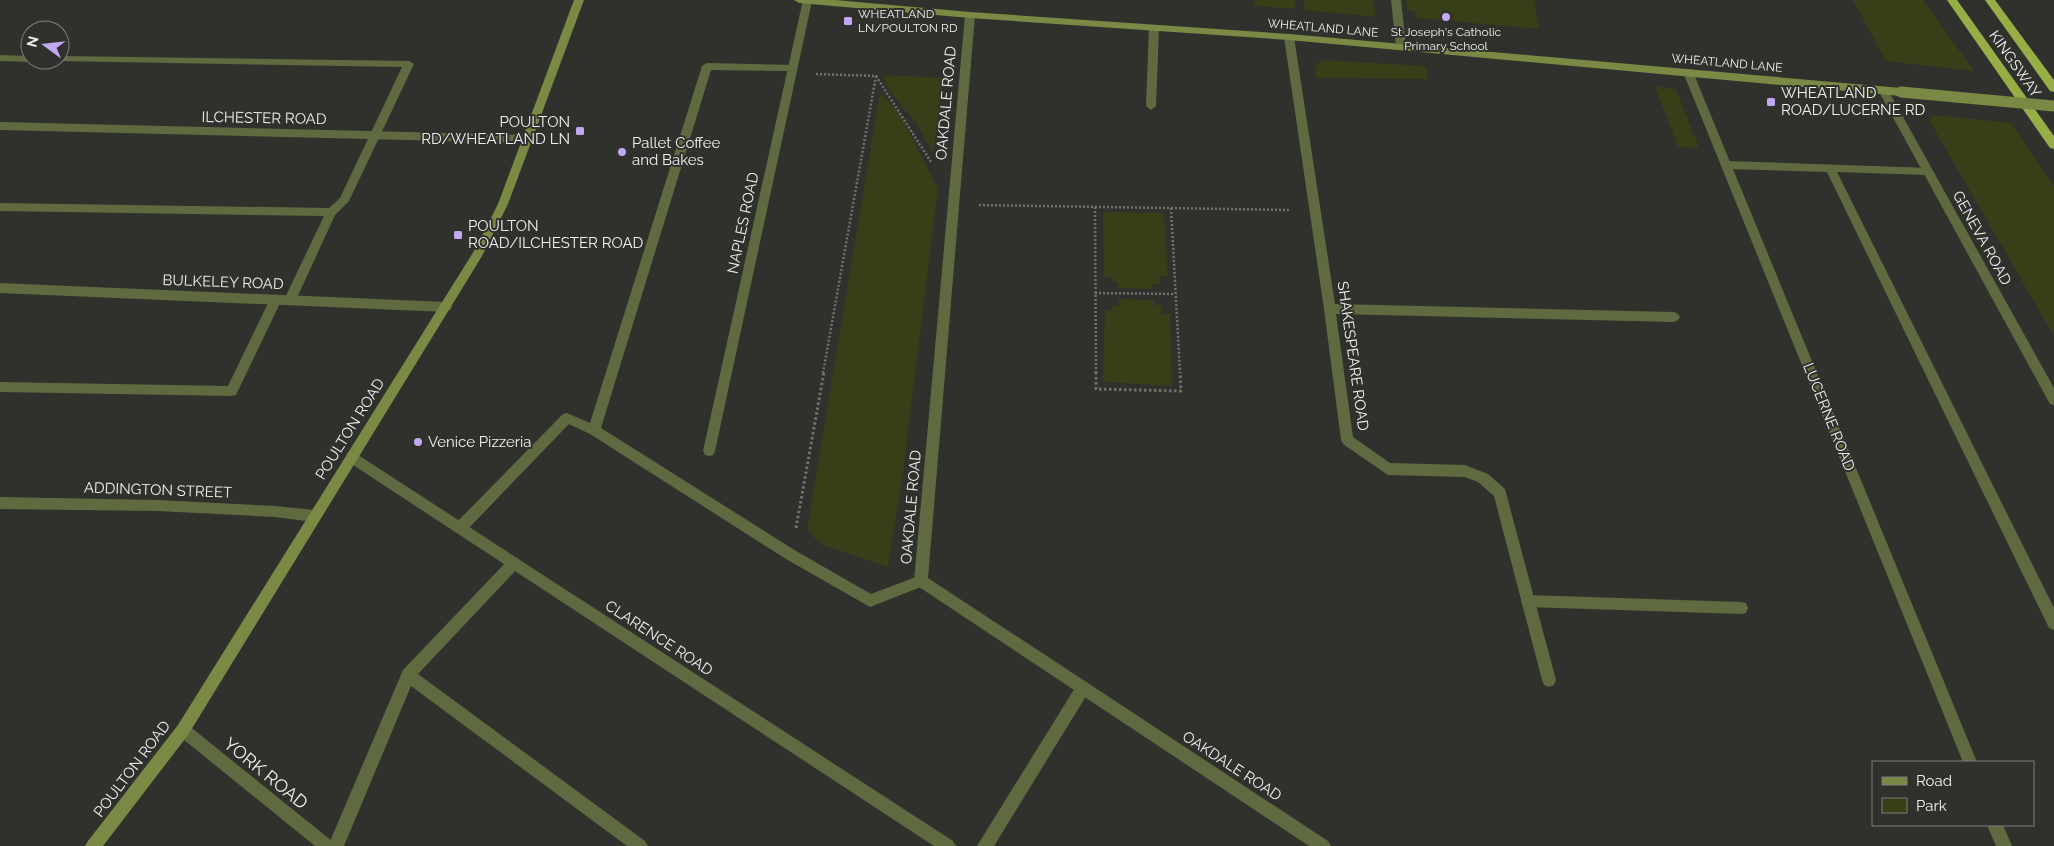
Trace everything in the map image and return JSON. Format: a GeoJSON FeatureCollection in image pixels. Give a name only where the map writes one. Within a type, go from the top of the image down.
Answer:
{"type":"FeatureCollection","features":[{"type":"Feature","properties":{"kind":"highway","name":"KINGSWAY"},"geometry":{"type":"LineString","coordinates":[[1952,0],[2054,146]]}},
{"type":"Feature","properties":{"kind":"highway","name":"KINGSWAY"},"geometry":{"type":"LineString","coordinates":[[1990,0],[2054,88]]}},
{"type":"Feature","properties":{"kind":"main road","name":"POULTON ROAD"},"geometry":{"type":"LineString","coordinates":[[94,846],[183,730],[478,253],[503,204],[579,0]]}},
{"type":"Feature","properties":{"kind":"main road","name":"WHEATLAND LANE"},"geometry":{"type":"LineString","coordinates":[[800,0],[970,15],[1289,37],[2054,106]]}},
{"type":"Feature","properties":{"kind":"street"},"geometry":{"type":"LineString","coordinates":[[1396,0],[1401,47]]}},
{"type":"Feature","properties":{"kind":"street","name":"NAPLES ROAD"},"geometry":{"type":"LineString","coordinates":[[709,451],[807,1]]}},
{"type":"Feature","properties":{"kind":"street","name":"OAKDALE ROAD"},"geometry":{"type":"LineString","coordinates":[[970,15],[921,581],[1323,846]]}},
{"type":"Feature","properties":{"kind":"street"},"geometry":{"type":"LineString","coordinates":[[1151,106],[1154,28]]}},
{"type":"Feature","properties":{"kind":"street","name":"SHAKESPEARE ROAD"},"geometry":{"type":"LineString","coordinates":[[1289,37],[1330,309],[1347,440],[1388,469],[1465,471],[1483,478],[1500,493],[1549,680]]}},
{"type":"Feature","properties":{"kind":"street"},"geometry":{"type":"LineString","coordinates":[[0,58],[20,58]]}},
{"type":"Feature","properties":{"kind":"street"},"geometry":{"type":"LineString","coordinates":[[70,59],[409,64],[344,201],[331,212],[290,300]]}},
{"type":"Feature","properties":{"kind":"street"},"geometry":{"type":"LineString","coordinates":[[594,430],[707,66],[791,71]]}},
{"type":"Feature","properties":{"kind":"street","name":"LUCERNE ROAD"},"geometry":{"type":"LineString","coordinates":[[1688,72],[1970,761]]}},
{"type":"Feature","properties":{"kind":"street","name":"GENEVA ROAD"},"geometry":{"type":"LineString","coordinates":[[1883,90],[2054,400]]}},
{"type":"Feature","properties":{"kind":"street","name":"ILCHESTER ROAD"},"geometry":{"type":"LineString","coordinates":[[0,126],[528,139]]}},
{"type":"Feature","properties":{"kind":"street"},"geometry":{"type":"LineString","coordinates":[[1726,165],[1927,171]]}},
{"type":"Feature","properties":{"kind":"street"},"geometry":{"type":"LineString","coordinates":[[1830,168],[2054,623]]}},
{"type":"Feature","properties":{"kind":"street"},"geometry":{"type":"LineString","coordinates":[[0,207],[331,212]]}},
{"type":"Feature","properties":{"kind":"street","name":"BULKELEY ROAD"},"geometry":{"type":"LineString","coordinates":[[0,288],[446,306]]}},
{"type":"Feature","properties":{"kind":"street"},"geometry":{"type":"LineString","coordinates":[[0,387],[232,391],[276,299]]}},
{"type":"Feature","properties":{"kind":"street"},"geometry":{"type":"LineString","coordinates":[[1330,309],[1674,316]]}},
{"type":"Feature","properties":{"kind":"street"},"geometry":{"type":"LineString","coordinates":[[460,528],[567,418],[594,430],[791,556],[870,601],[921,581]]}},
{"type":"Feature","properties":{"kind":"street","name":"CLARENCE ROAD"},"geometry":{"type":"LineString","coordinates":[[352,457],[948,846]]}},
{"type":"Feature","properties":{"kind":"street","name":"ADDINGTON STREET"},"geometry":{"type":"LineString","coordinates":[[0,503],[75,502],[294,512],[314,516]]}},
{"type":"Feature","properties":{"kind":"street"},"geometry":{"type":"LineString","coordinates":[[336,846],[408,675],[514,563]]}},
{"type":"Feature","properties":{"kind":"street"},"geometry":{"type":"LineString","coordinates":[[1528,600],[1741,608]]}},
{"type":"Feature","properties":{"kind":"street"},"geometry":{"type":"LineString","coordinates":[[408,675],[640,846]]}},
{"type":"Feature","properties":{"kind":"street"},"geometry":{"type":"LineString","coordinates":[[985,846],[1084,688]]}},
{"type":"Feature","properties":{"kind":"street","name":"YORK ROAD"},"geometry":{"type":"LineString","coordinates":[[183,730],[326,846]]}},
{"type":"Feature","properties":{"kind":"street"},"geometry":{"type":"LineString","coordinates":[[1995,826],[2004,846]]}},
{"type":"Feature","properties":{"kind":"path"},"geometry":{"type":"LineString","coordinates":[[791,71],[876,76]]}},
{"type":"Feature","properties":{"kind":"path"},"geometry":{"type":"LineString","coordinates":[[876,76],[954,202],[1094,207],[1315,210]]}},
{"type":"Feature","properties":{"kind":"path"},"geometry":{"type":"LineString","coordinates":[[791,556],[876,76]]}},
{"type":"Feature","properties":{"kind":"path"},"geometry":{"type":"LineString","coordinates":[[1094,207],[1096,389],[1181,391],[1170,208]]}},
{"type":"Feature","properties":{"kind":"path"},"geometry":{"type":"LineString","coordinates":[[1095,293],[1175,294]]}},
{"type":"Feature","properties":{"kind":"green space"},"geometry":{"type":"Polygon","coordinates":[[[1255,0],[1295,0],[1296,9],[1254,6],[1255,0]]]}},
{"type":"Feature","properties":{"kind":"green space"},"geometry":{"type":"Polygon","coordinates":[[[1303,0],[1374,0],[1375,17],[1305,10],[1303,0]]]}},
{"type":"Feature","properties":{"kind":"green space"},"geometry":{"type":"Polygon","coordinates":[[[1406,0],[1534,0],[1539,29],[1417,18],[1414,11],[1407,10],[1406,0]]]}},
{"type":"Feature","properties":{"kind":"green space"},"geometry":{"type":"Polygon","coordinates":[[[1853,0],[1923,0],[1974,71],[1886,61],[1853,0]]]}},
{"type":"Feature","properties":{"kind":"green space"},"geometry":{"type":"Polygon","coordinates":[[[1322,60],[1426,66],[1428,79],[1316,78],[1315,66],[1322,60]]]}},
{"type":"Feature","properties":{"kind":"green space"},"geometry":{"type":"Polygon","coordinates":[[[885,75],[943,78],[933,153],[916,122],[884,82],[885,75]]]}},
{"type":"Feature","properties":{"kind":"green space"},"geometry":{"type":"Polygon","coordinates":[[[1655,86],[1676,90],[1699,148],[1678,147],[1655,86]]]}},
{"type":"Feature","properties":{"kind":"green space"},"geometry":{"type":"Polygon","coordinates":[[[880,93],[898,112],[938,189],[902,481],[888,567],[820,544],[807,529],[880,93]]]}},
{"type":"Feature","properties":{"kind":"green space"},"geometry":{"type":"Polygon","coordinates":[[[1934,115],[2011,123],[2054,186],[2054,336],[1929,120],[1934,115]]]}},
{"type":"Feature","properties":{"kind":"green space"},"geometry":{"type":"Polygon","coordinates":[[[1103,212],[1164,213],[1168,276],[1160,276],[1160,284],[1153,284],[1153,289],[1118,288],[1118,282],[1112,281],[1111,277],[1104,277],[1103,212]]]}},
{"type":"Feature","properties":{"kind":"green space"},"geometry":{"type":"Polygon","coordinates":[[[1119,299],[1154,300],[1154,305],[1161,305],[1161,314],[1170,314],[1172,386],[1103,382],[1105,310],[1112,310],[1112,305],[1118,306],[1119,299]]]}},
{"type":"Feature","properties":{"kind":"place","name":"St Joseph's Catholic Primary School"},"geometry":{"type":"Point","coordinates":[1446,17]}},
{"type":"Feature","properties":{"kind":"place","name":"WHEATLAND LN/POULTON RD"},"geometry":{"type":"Point","coordinates":[848,21]}},
{"type":"Feature","properties":{"kind":"place","name":"WHEATLAND ROAD/LUCERNE RD"},"geometry":{"type":"Point","coordinates":[1771,102]}},
{"type":"Feature","properties":{"kind":"place","name":"POULTON RD/WHEATLAND LN"},"geometry":{"type":"Point","coordinates":[580,131]}},
{"type":"Feature","properties":{"kind":"place","name":"Pallet Coffee and Bakes"},"geometry":{"type":"Point","coordinates":[622,152]}},
{"type":"Feature","properties":{"kind":"place","name":"POULTON ROAD/ILCHESTER ROAD"},"geometry":{"type":"Point","coordinates":[458,235]}},
{"type":"Feature","properties":{"kind":"place","name":"Venice Pizzeria"},"geometry":{"type":"Point","coordinates":[418,442]}}]}
